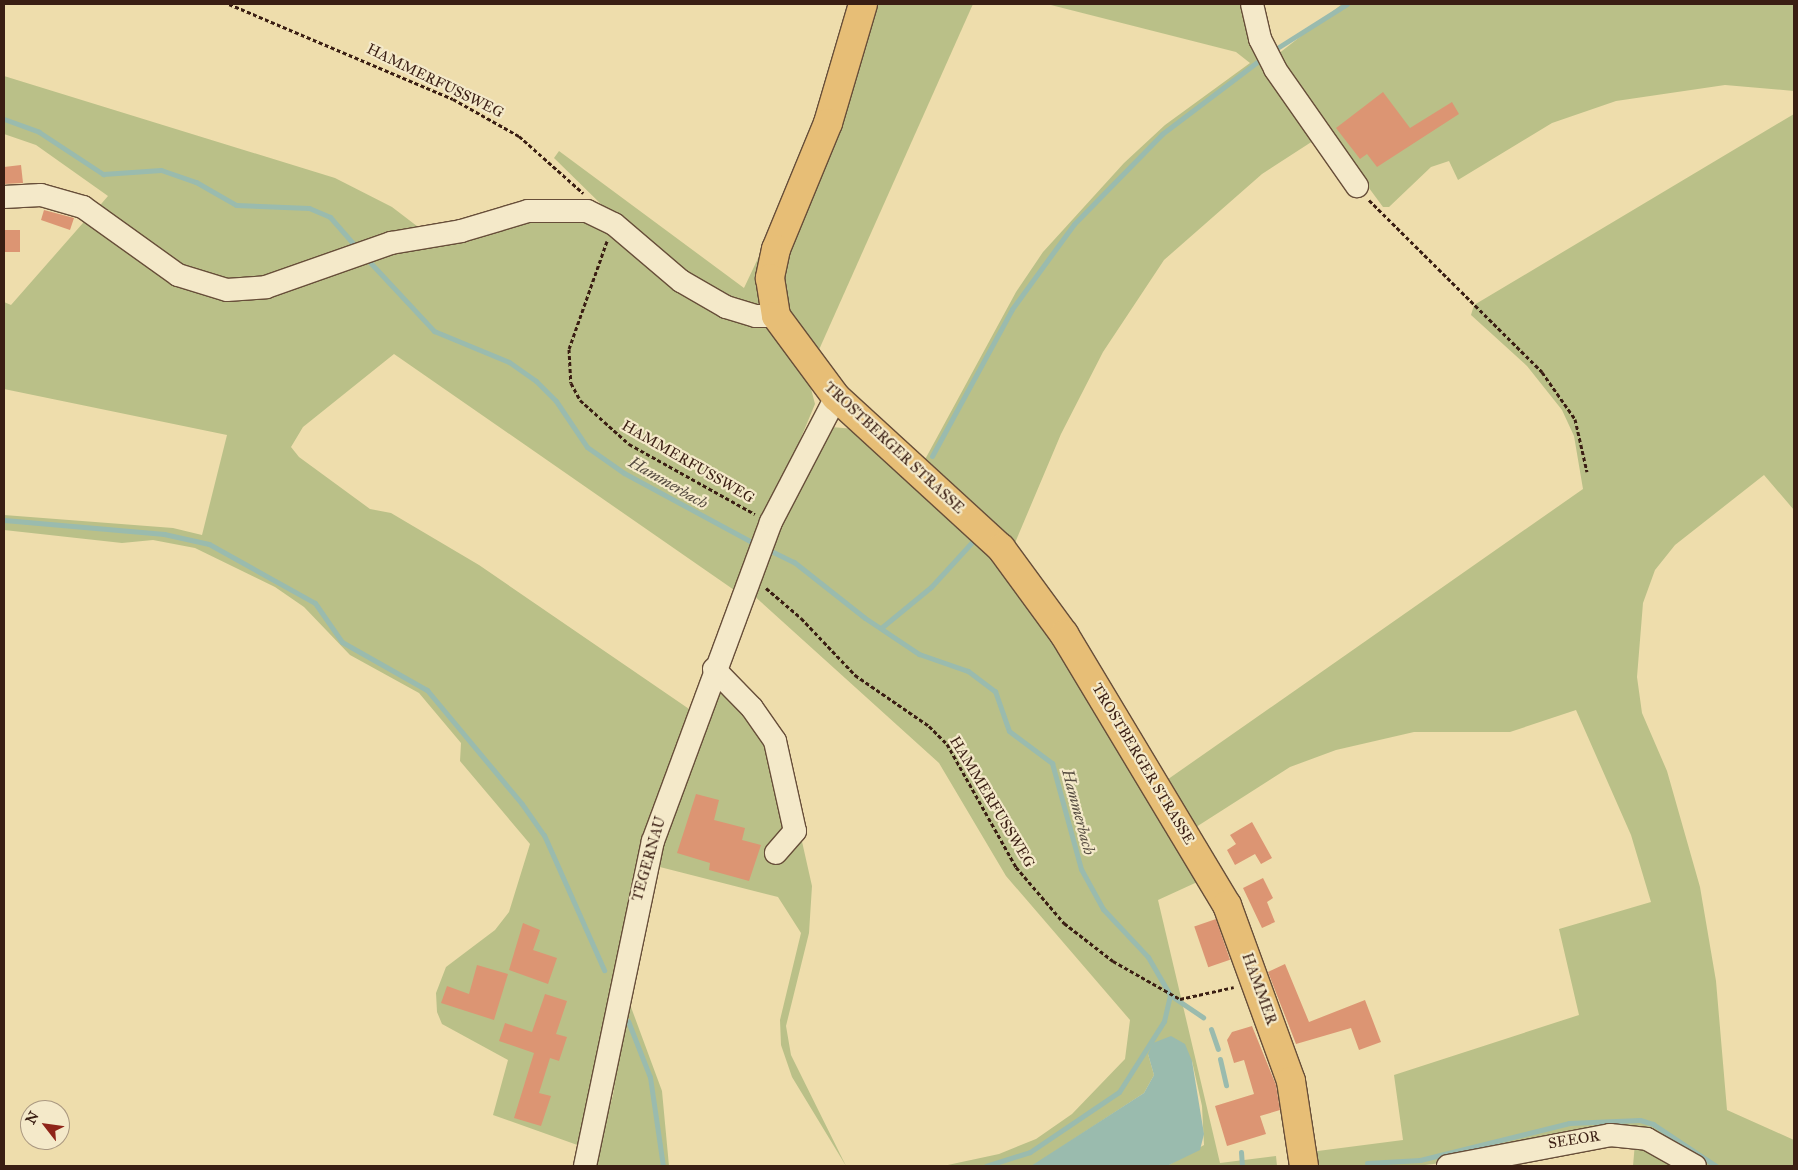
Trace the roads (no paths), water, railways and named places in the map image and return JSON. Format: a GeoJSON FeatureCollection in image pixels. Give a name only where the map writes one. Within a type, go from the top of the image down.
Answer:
{"type":"FeatureCollection","features":[{"type":"Feature","properties":{"kind":"main road","name":"TROSTBERGER STRASSE"},"geometry":{"type":"LineString","coordinates":[[863,4],[828,123],[776,249],[770,278],[776,316],[836,397],[980,527],[1022,574],[1064,634],[1196,851]]}},
{"type":"Feature","properties":{"kind":"main road","name":"HAMMER"},"geometry":{"type":"LineString","coordinates":[[1196,851],[1227,905],[1257,981],[1291,1081],[1301,1134],[1304,1166]]}},
{"type":"Feature","properties":{"kind":"street"},"geometry":{"type":"LineString","coordinates":[[1252,4],[1260,39],[1275,69],[1357,186]]}},
{"type":"Feature","properties":{"kind":"street"},"geometry":{"type":"LineString","coordinates":[[4,197],[41,196],[83,208],[178,275],[210,287],[266,287],[379,247],[461,231],[539,209],[587,211],[610,221],[681,281],[726,307],[756,316],[776,316]]}},
{"type":"Feature","properties":{"kind":"street","name":"TEGERNAU"},"geometry":{"type":"LineString","coordinates":[[585,1166],[602,1102],[644,872],[714,669],[768,528],[836,397]]}},
{"type":"Feature","properties":{"kind":"street"},"geometry":{"type":"LineString","coordinates":[[714,669],[742,696],[775,741],[795,831],[776,853]]}},
{"type":"Feature","properties":{"kind":"street","name":"SEEOR"},"geometry":{"type":"LineString","coordinates":[[1448,1166],[1610,1135],[1647,1139],[1695,1166]]}},
{"type":"Feature","properties":{"kind":"waterway"},"geometry":{"type":"LineString","coordinates":[[1274,50],[1347,4]]}},
{"type":"Feature","properties":{"kind":"waterway"},"geometry":{"type":"LineString","coordinates":[[932,456],[1012,309],[1074,224],[1162,134],[1260,60]]}},
{"type":"Feature","properties":{"kind":"waterway","name":"Hammerbach"},"geometry":{"type":"LineString","coordinates":[[4,119],[39,132],[103,174],[161,170],[196,182],[236,205],[309,208],[330,217],[357,248]]}},
{"type":"Feature","properties":{"kind":"waterway","name":"Hammerbach"},"geometry":{"type":"LineString","coordinates":[[366,258],[434,331],[509,362],[536,381],[556,401],[587,447],[624,473],[757,545]]}},
{"type":"Feature","properties":{"kind":"waterway"},"geometry":{"type":"LineString","coordinates":[[4,520],[164,534],[209,544],[315,603],[342,642],[427,690],[522,804],[544,835],[604,970]]}},
{"type":"Feature","properties":{"kind":"waterway"},"geometry":{"type":"LineString","coordinates":[[881,628],[931,587],[973,541]]}},
{"type":"Feature","properties":{"kind":"waterway","name":"Hammerbach"},"geometry":{"type":"LineString","coordinates":[[767,549],[794,562],[865,618],[919,654],[968,671],[995,691],[1009,731],[1052,763],[1081,869],[1103,909],[1148,957],[1170,995],[1203,1017]]}},
{"type":"Feature","properties":{"kind":"waterway"},"geometry":{"type":"LineString","coordinates":[[986,1166],[1030,1152],[1119,1092],[1164,1021],[1170,995]]}},
{"type":"Feature","properties":{"kind":"waterway"},"geometry":{"type":"LineString","coordinates":[[628,1021],[650,1077],[663,1166]]}},
{"type":"Feature","properties":{"kind":"waterway","name":"Hammerbach"},"geometry":{"type":"LineString","coordinates":[[1211,1029],[1218,1049]]}},
{"type":"Feature","properties":{"kind":"waterway","name":"Hammerbach"},"geometry":{"type":"LineString","coordinates":[[1220,1059],[1226,1085]]}},
{"type":"Feature","properties":{"kind":"waterway"},"geometry":{"type":"LineString","coordinates":[[1367,1163],[1420,1160],[1569,1123],[1640,1120],[1653,1124],[1716,1166]]}},
{"type":"Feature","properties":{"kind":"waterway"},"geometry":{"type":"LineString","coordinates":[[1241,1152],[1242,1166]]}}]}
